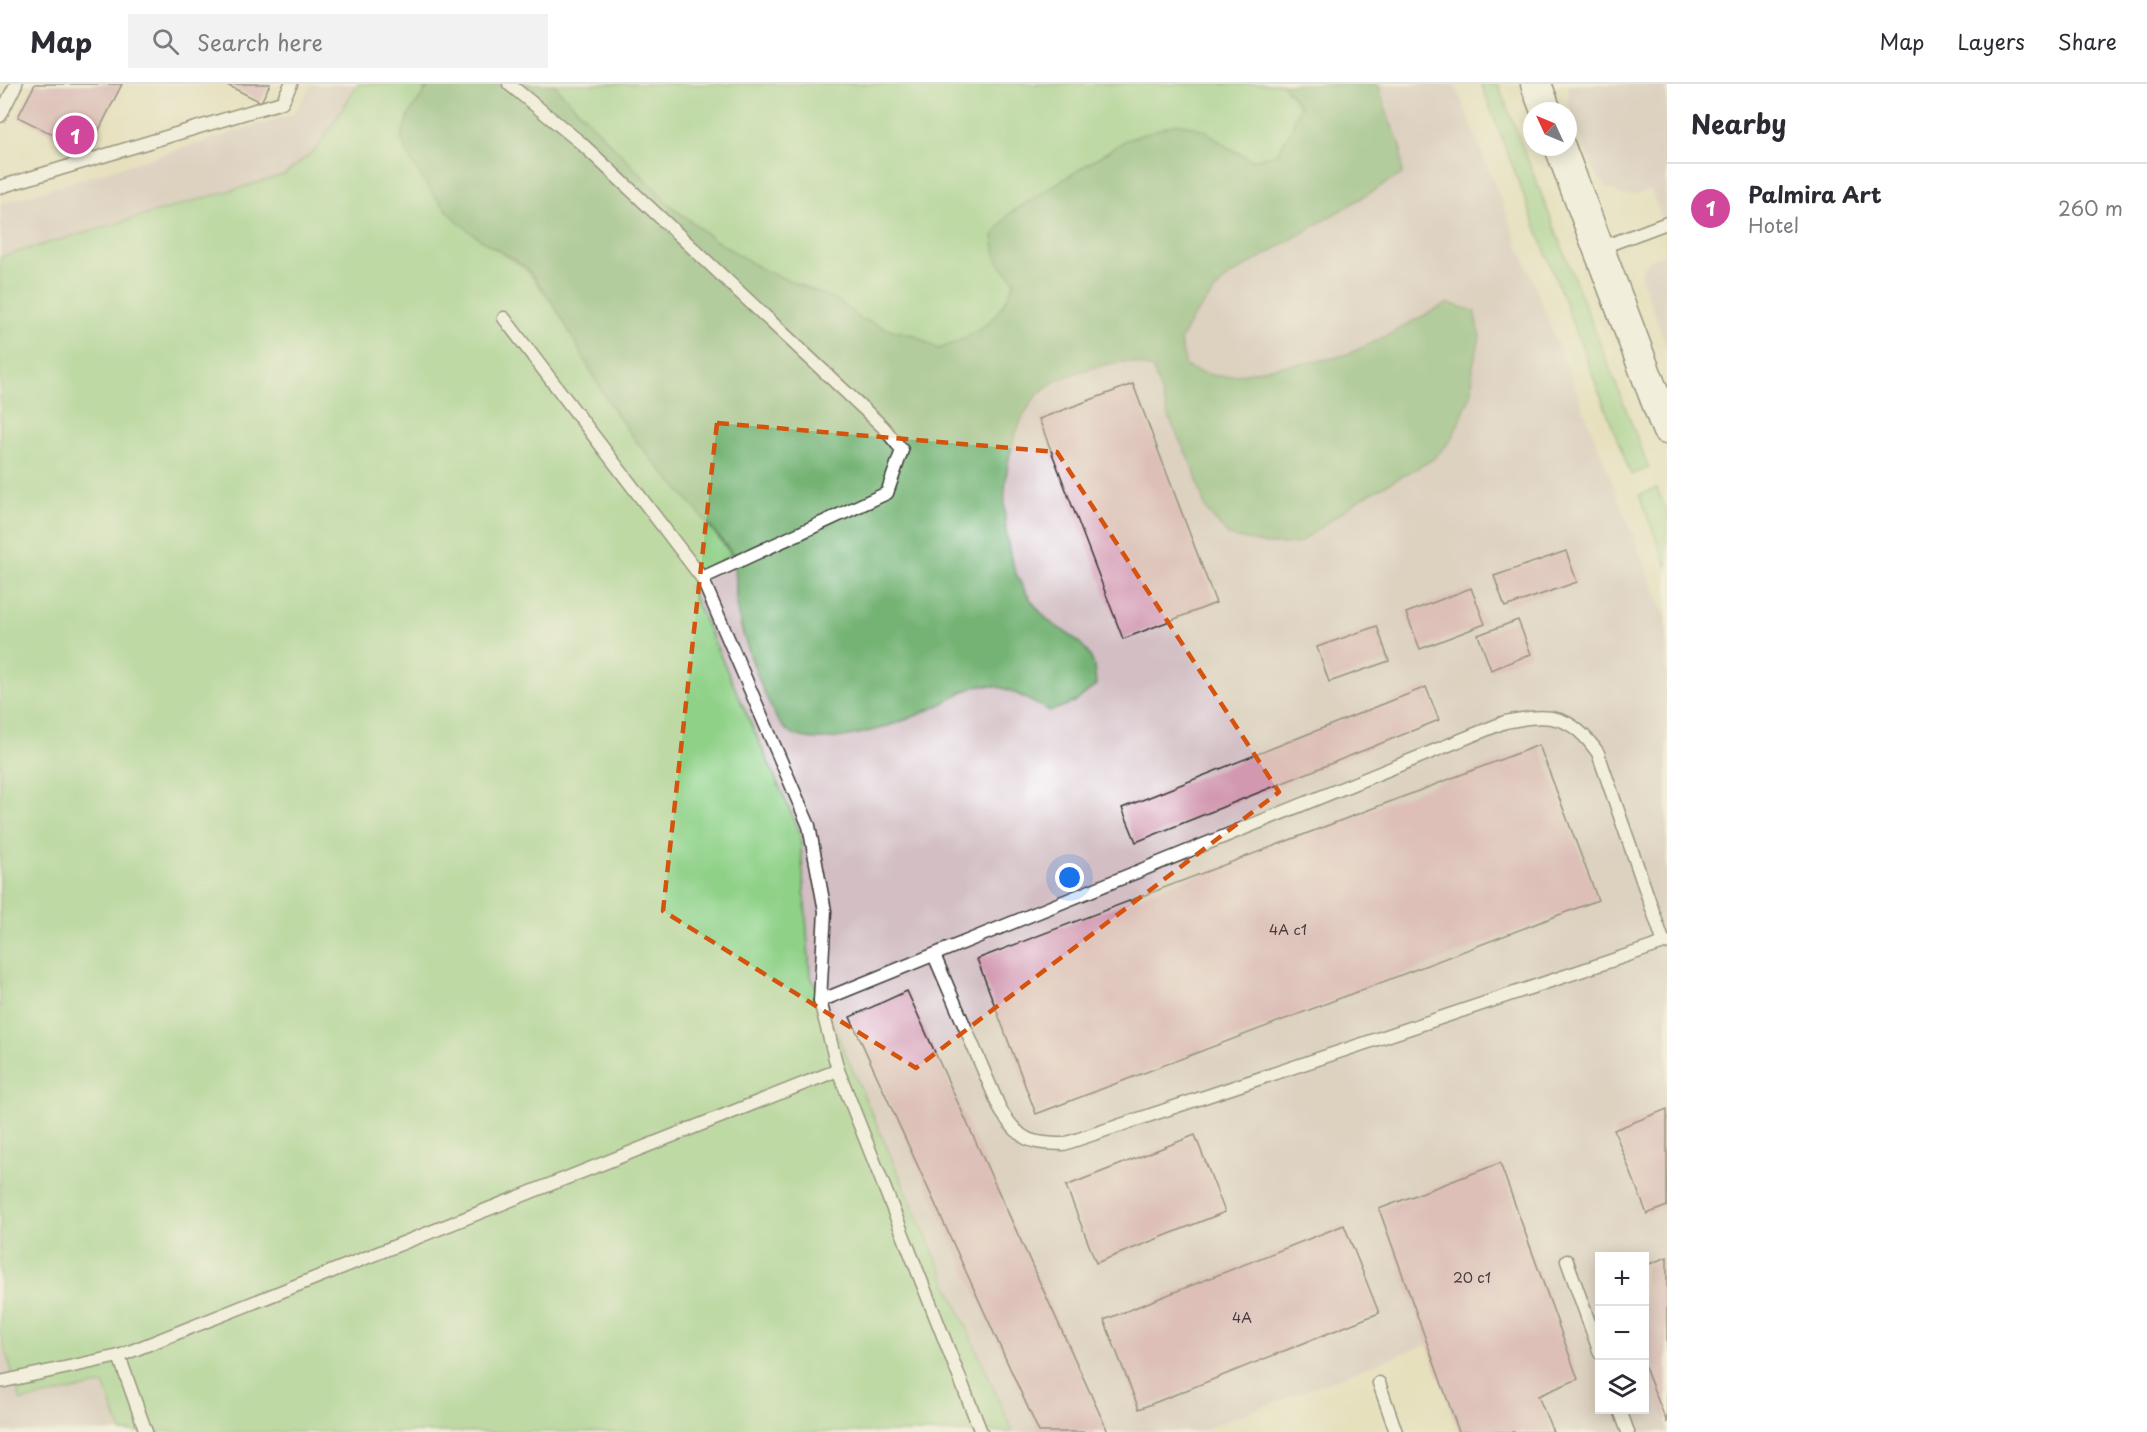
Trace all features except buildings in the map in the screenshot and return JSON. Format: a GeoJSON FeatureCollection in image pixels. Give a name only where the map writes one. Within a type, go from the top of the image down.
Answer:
{"type":"FeatureCollection","features":[{"type":"Feature","properties":{"kind":"street"},"geometry":{"type":"LineString","coordinates":[[1536,84],[1543,102]]}},
{"type":"Feature","properties":{"kind":"street"},"geometry":{"type":"LineString","coordinates":[[1564,156],[1667,429]]}},
{"type":"Feature","properties":{"kind":"lane"},"geometry":{"type":"LineString","coordinates":[[0,116],[16,84]]}},
{"type":"Feature","properties":{"kind":"lane"},"geometry":{"type":"LineString","coordinates":[[0,187],[282,102],[291,84]]}},
{"type":"Feature","properties":{"kind":"lane"},"geometry":{"type":"LineString","coordinates":[[508,84],[581,143],[883,427],[902,450],[887,493],[702,579]]}},
{"type":"Feature","properties":{"kind":"lane"},"geometry":{"type":"LineString","coordinates":[[1600,248],[1667,223]]}},
{"type":"Feature","properties":{"kind":"lane"},"geometry":{"type":"LineString","coordinates":[[504,318],[702,579],[809,826],[825,911],[820,1001],[838,1070],[981,1432]]}},
{"type":"Feature","properties":{"kind":"lane"},"geometry":{"type":"LineString","coordinates":[[820,1001],[1505,722],[1535,716],[1562,719],[1584,733],[1598,753],[1665,943],[1064,1144],[1039,1144],[1014,1131],[1001,1111],[934,955]]}},
{"type":"Feature","properties":{"kind":"lane"},"geometry":{"type":"LineString","coordinates":[[0,1382],[118,1356],[838,1070]]}},
{"type":"Feature","properties":{"kind":"lane"},"geometry":{"type":"LineString","coordinates":[[1567,1261],[1595,1342]]}},
{"type":"Feature","properties":{"kind":"lane"},"geometry":{"type":"LineString","coordinates":[[118,1356],[146,1432]]}},
{"type":"Feature","properties":{"kind":"lane"},"geometry":{"type":"LineString","coordinates":[[1379,1383],[1396,1432]]}},
{"type":"Feature","properties":{"kind":"lane"},"geometry":{"type":"LineString","coordinates":[[1621,1414],[1628,1432]]}},
{"type":"Feature","properties":{"kind":"highlighted area"},"geometry":{"type":"Polygon","coordinates":[[[717,423],[1057,452],[1279,792],[916,1068],[663,911],[717,423]]]}},
{"type":"Feature","properties":{"kind":"shaded area"},"geometry":{"type":"Polygon","coordinates":[[[312,84],[1455,84],[1667,620],[1667,1432],[1459,1432],[1428,1344],[1197,1432],[0,1432],[0,204],[294,114],[312,84]]]}},
{"type":"Feature","properties":{"kind":"shaded area"},"geometry":{"type":"Polygon","coordinates":[[[1569,84],[1667,84],[1667,234],[1651,190],[1635,195],[1621,195],[1605,186],[1594,171],[1577,127],[1577,102],[1568,102],[1569,84]]]}},
{"type":"Feature","properties":{"kind":"shaded area"},"geometry":{"type":"Polygon","coordinates":[[[1667,253],[1667,348],[1641,277],[1642,268],[1648,261],[1667,253]]]}},
{"type":"Feature","properties":{"kind":"green space"},"geometry":{"type":"Polygon","coordinates":[[[358,84],[430,84],[424,89],[441,203],[481,240],[525,268],[559,311],[597,382],[627,429],[698,511],[731,554],[689,586],[800,833],[810,974],[1013,1432],[121,1432],[104,1384],[21,1401],[0,1334],[0,257],[284,175],[317,148],[358,84]]]}},
{"type":"Feature","properties":{"kind":"green space"},"geometry":{"type":"Polygon","coordinates":[[[430,84],[553,84],[671,206],[715,240],[761,269],[838,301],[860,318],[887,329],[914,335],[938,349],[986,325],[1009,295],[1015,281],[997,261],[993,236],[1009,214],[1126,140],[1178,123],[1205,130],[1227,147],[1252,160],[1277,154],[1291,130],[1300,106],[1282,84],[1378,84],[1390,122],[1401,146],[1402,174],[1226,278],[1193,317],[1180,341],[1186,367],[1211,375],[1228,376],[1337,357],[1373,343],[1449,303],[1474,311],[1480,337],[1473,365],[1472,393],[1451,440],[1432,460],[1362,498],[1297,544],[1266,544],[1229,536],[1206,510],[1194,470],[1170,420],[1153,369],[1120,362],[1089,369],[1052,383],[1035,399],[1021,420],[1012,446],[1004,503],[1006,531],[1010,556],[1024,589],[1050,622],[1078,642],[1087,652],[1093,664],[1096,685],[1075,702],[1051,711],[1000,687],[976,687],[917,715],[879,729],[837,738],[800,737],[786,730],[779,722],[764,692],[737,609],[736,573],[729,550],[627,429],[601,390],[555,308],[528,270],[512,257],[481,240],[456,219],[434,195],[407,153],[401,138],[409,114],[430,84]]]}},
{"type":"Feature","properties":{"kind":"green space"},"geometry":{"type":"Polygon","coordinates":[[[553,84],[1282,84],[1300,106],[1291,131],[1277,154],[1252,160],[1227,147],[1205,130],[1126,140],[1009,214],[993,236],[997,261],[1015,281],[1009,295],[994,316],[976,332],[938,349],[914,335],[887,329],[860,318],[838,301],[761,269],[715,240],[671,206],[553,84]]]}},
{"type":"Feature","properties":{"kind":"green space"},"geometry":{"type":"Polygon","coordinates":[[[1481,84],[1498,84],[1523,148],[1523,156],[1526,156],[1649,468],[1631,475],[1481,84]]]}},
{"type":"Feature","properties":{"kind":"green space"},"geometry":{"type":"Polygon","coordinates":[[[1657,488],[1667,513],[1667,567],[1639,495],[1657,488]]]}},
{"type":"Feature","properties":{"kind":"place","name":"Palmira Art"},"geometry":{"type":"Point","coordinates":[75,135]}}]}
